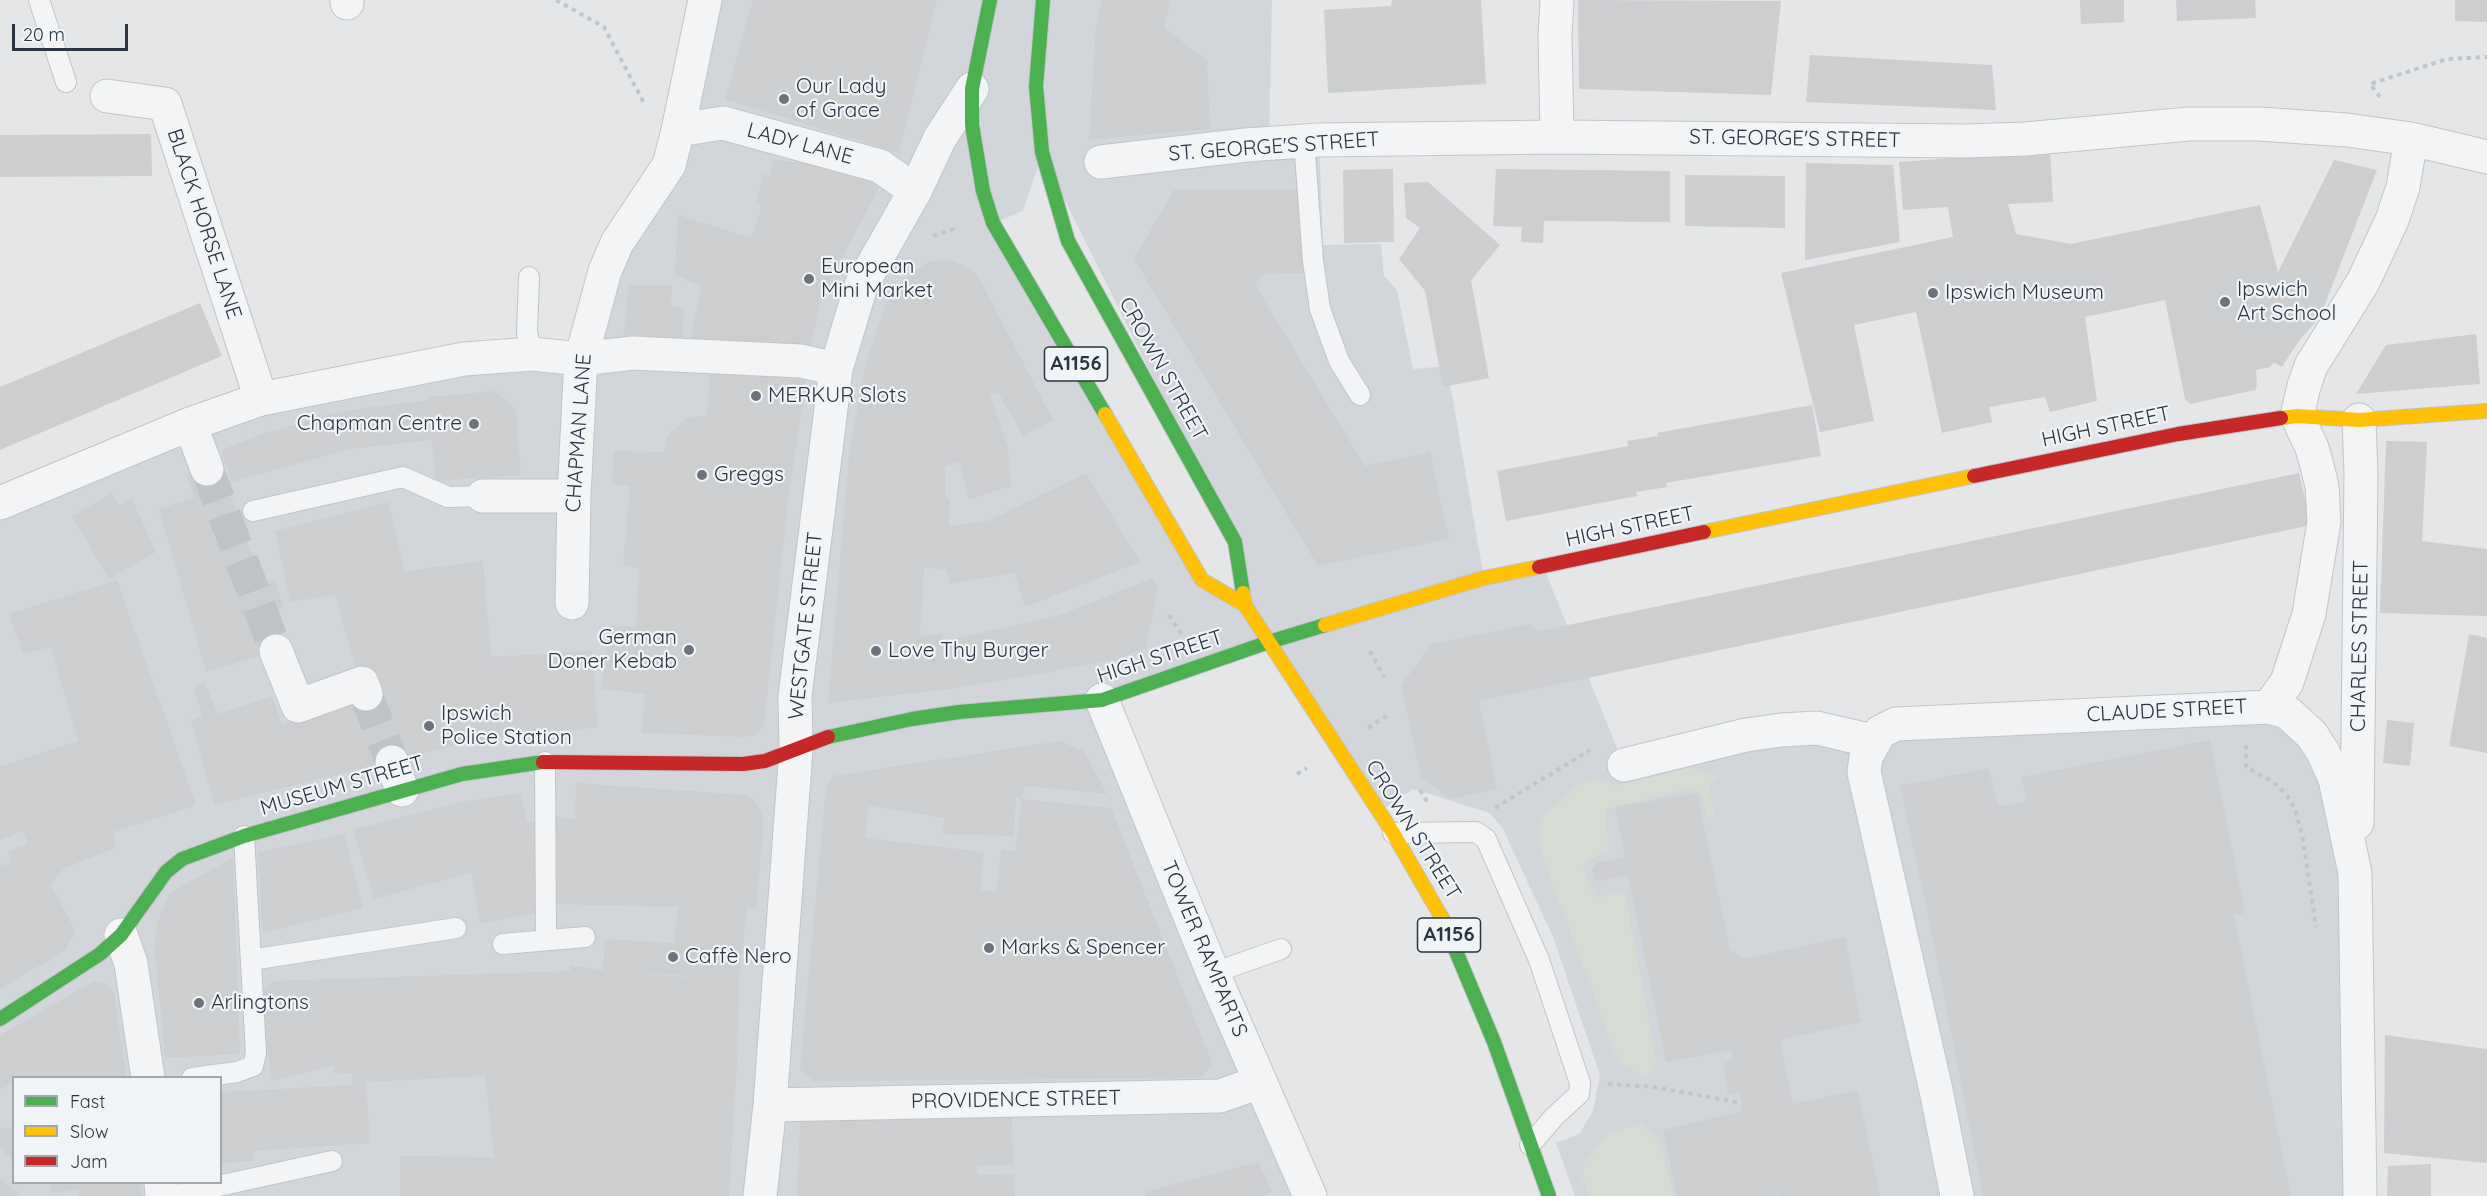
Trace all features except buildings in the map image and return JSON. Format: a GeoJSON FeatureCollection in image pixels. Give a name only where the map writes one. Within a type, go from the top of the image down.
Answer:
{"type":"FeatureCollection","features":[{"type":"Feature","properties":{"kind":"street","name":"CHAPMAN LANE"},"geometry":{"type":"LineString","coordinates":[[572,603],[574,496],[581,359],[605,271],[617,243],[669,165],[705,0]]}},
{"type":"Feature","properties":{"kind":"street","name":"A1156"},"geometry":{"type":"LineString","coordinates":[[972,89],[990,0]]}},
{"type":"Feature","properties":{"kind":"street","name":"CROWN STREET"},"geometry":{"type":"LineString","coordinates":[[1043,0],[1036,86],[1042,152],[1068,241],[1235,542],[1245,605],[1393,833],[1440,912],[1487,1023],[1549,1196]]}},
{"type":"Feature","properties":{"kind":"street"},"geometry":{"type":"LineString","coordinates":[[1557,0],[1555,35],[1557,137]]}},
{"type":"Feature","properties":{"kind":"street","name":"WESTGATE STREET"},"geometry":{"type":"LineString","coordinates":[[760,1196],[770,1105],[796,749],[795,696],[836,369],[861,286],[915,191],[940,138],[972,89]]}},
{"type":"Feature","properties":{"kind":"street","name":"CROWN STREET"},"geometry":{"type":"LineString","coordinates":[[972,89],[972,125],[983,191],[993,223],[1202,580],[1245,605]]}},
{"type":"Feature","properties":{"kind":"street","name":"BLACK HORSE LANE"},"geometry":{"type":"LineString","coordinates":[[107,96],[165,104],[261,399]]}},
{"type":"Feature","properties":{"kind":"street","name":"LADY LANE"},"geometry":{"type":"LineString","coordinates":[[678,130],[723,123],[880,166],[915,191]]}},
{"type":"Feature","properties":{"kind":"street","name":"ST. GEORGE'S STREET"},"geometry":{"type":"LineString","coordinates":[[1101,162],[1246,145],[1304,141],[1557,137],[1966,141],[2025,139],[2189,124],[2259,124],[2347,130],[2411,139],[2487,157]]}},
{"type":"Feature","properties":{"kind":"street"},"geometry":{"type":"LineString","coordinates":[[2297,416],[2311,366],[2363,282],[2392,220],[2403,187],[2411,139]]}},
{"type":"Feature","properties":{"kind":"street"},"geometry":{"type":"LineString","coordinates":[[0,503],[190,424],[261,399],[464,359],[532,354],[581,359],[633,353],[801,361],[836,369]]}},
{"type":"Feature","properties":{"kind":"street","name":"HIGH STREET"},"geometry":{"type":"LineString","coordinates":[[796,749],[835,734],[912,719],[959,712],[1102,700],[1269,642],[1484,579],[2178,434],[2297,416],[2359,420],[2487,411]]}},
{"type":"Feature","properties":{"kind":"street","name":"CLAUDE STREET"},"geometry":{"type":"LineString","coordinates":[[1873,741],[1880,732],[1896,724],[2269,707],[2288,682],[2309,614],[2324,522],[2322,486],[2317,466],[2312,448],[2297,416]]}},
{"type":"Feature","properties":{"kind":"street","name":"CHARLES STREET"},"geometry":{"type":"LineString","coordinates":[[2359,420],[2361,485],[2355,873],[2360,1196]]}},
{"type":"Feature","properties":{"kind":"street"},"geometry":{"type":"LineString","coordinates":[[190,424],[207,469]]}},
{"type":"Feature","properties":{"kind":"street"},"geometry":{"type":"LineString","coordinates":[[483,496],[574,496]]}},
{"type":"Feature","properties":{"kind":"street"},"geometry":{"type":"LineString","coordinates":[[276,651],[298,706],[362,683],[366,694]]}},
{"type":"Feature","properties":{"kind":"street","name":"TOWER RAMPARTS"},"geometry":{"type":"LineString","coordinates":[[1102,700],[1213,973],[1310,1196]]}},
{"type":"Feature","properties":{"kind":"street","name":"CHARLES STREET"},"geometry":{"type":"LineString","coordinates":[[2269,707],[2287,712],[2312,735],[2324,752],[2335,779],[2355,873]]}},
{"type":"Feature","properties":{"kind":"street"},"geometry":{"type":"LineString","coordinates":[[1624,765],[1746,735],[1781,730],[1817,728],[1873,741],[1866,757],[1864,772],[1937,1095],[1957,1196]]}},
{"type":"Feature","properties":{"kind":"street","name":"MUSEUM STREET"},"geometry":{"type":"LineString","coordinates":[[0,1019],[83,967],[121,934],[166,872],[182,860],[397,776],[462,774],[545,762],[743,764],[765,761],[796,749]]}},
{"type":"Feature","properties":{"kind":"street"},"geometry":{"type":"LineString","coordinates":[[121,934],[130,964],[148,1076]]}},
{"type":"Feature","properties":{"kind":"street","name":"PROVIDENCE STREET"},"geometry":{"type":"LineString","coordinates":[[770,1105],[1220,1096],[1260,1082]]}},
{"type":"Feature","properties":{"kind":"lane"},"geometry":{"type":"LineString","coordinates":[[39,0],[66,82]]}},
{"type":"Feature","properties":{"kind":"lane"},"geometry":{"type":"LineString","coordinates":[[1304,141],[1313,261],[1320,309],[1339,361],[1360,395]]}},
{"type":"Feature","properties":{"kind":"lane"},"geometry":{"type":"LineString","coordinates":[[529,277],[527,332],[532,354]]}},
{"type":"Feature","properties":{"kind":"lane"},"geometry":{"type":"LineString","coordinates":[[253,511],[403,477],[448,497],[483,496]]}},
{"type":"Feature","properties":{"kind":"lane"},"geometry":{"type":"LineString","coordinates":[[545,762],[546,940]]}},
{"type":"Feature","properties":{"kind":"lane"},"geometry":{"type":"LineString","coordinates":[[1393,833],[1476,832],[1486,839],[1539,960],[1580,1083],[1579,1094],[1554,1117],[1530,1145]]}},
{"type":"Feature","properties":{"kind":"lane"},"geometry":{"type":"LineString","coordinates":[[201,1076],[237,1072],[253,1065],[255,1053],[244,836]]}},
{"type":"Feature","properties":{"kind":"lane"},"geometry":{"type":"LineString","coordinates":[[250,960],[456,928]]}},
{"type":"Feature","properties":{"kind":"lane"},"geometry":{"type":"LineString","coordinates":[[503,944],[585,937]]}},
{"type":"Feature","properties":{"kind":"lane"},"geometry":{"type":"LineString","coordinates":[[1213,973],[1281,949]]}},
{"type":"Feature","properties":{"kind":"lane"},"geometry":{"type":"LineString","coordinates":[[173,1196],[332,1161]]}},
{"type":"Feature","properties":{"kind":"path"},"geometry":{"type":"LineString","coordinates":[[556,0],[604,27],[652,118],[678,130]]}},
{"type":"Feature","properties":{"kind":"path"},"geometry":{"type":"LineString","coordinates":[[2411,139],[2370,84],[2448,59],[2487,57]]}},
{"type":"Feature","properties":{"kind":"path"},"geometry":{"type":"LineString","coordinates":[[2269,707],[2247,724],[2246,767],[2272,782],[2286,794],[2295,809],[2303,840],[2316,929]]}},
{"type":"Feature","properties":{"kind":"path"},"geometry":{"type":"LineString","coordinates":[[1495,807],[1595,748],[1604,748],[1624,765]]}},
{"type":"Feature","properties":{"kind":"path"},"geometry":{"type":"LineString","coordinates":[[1580,1083],[1654,1087],[1741,1103]]}},
{"type":"Feature","properties":{"kind":"shaded area"},"geometry":{"type":"Polygon","coordinates":[[[705,0],[1272,0],[1269,143],[1319,140],[1323,245],[1381,244],[1384,276],[1397,290],[1413,369],[1447,366],[1484,578],[1543,566],[1624,765],[1746,735],[2269,707],[2335,779],[2361,1196],[1575,1196],[1556,1143],[1579,1134],[1593,1111],[1600,1075],[1553,937],[1503,829],[1490,813],[1413,789],[1379,812],[1269,642],[1103,700],[1309,1196],[0,1196],[0,503],[261,399],[581,359],[653,191],[705,0]],[[1042,154],[1023,211],[994,223],[1196,568],[1244,604],[1235,542],[1042,154]]]}},
{"type":"Feature","properties":{"kind":"shaded area"},"geometry":{"type":"Polygon","coordinates":[[[1689,768],[1708,772],[1718,778],[1709,784],[1714,816],[1706,816],[1702,795],[1696,788],[1605,809],[1609,851],[1583,866],[1588,883],[1597,897],[1625,893],[1657,1065],[1647,1078],[1619,1063],[1554,889],[1539,842],[1540,819],[1575,787],[1596,777],[1616,786],[1689,768]]]}},
{"type":"Feature","properties":{"kind":"shaded area"},"geometry":{"type":"Polygon","coordinates":[[[1641,1123],[1659,1140],[1674,1196],[1589,1196],[1582,1178],[1585,1161],[1608,1133],[1641,1123]]]}},
{"type":"Feature","properties":{"kind":"tunnel"},"geometry":{"type":"LineString","coordinates":[[207,469],[276,651]]}},
{"type":"Feature","properties":{"kind":"tunnel"},"geometry":{"type":"LineString","coordinates":[[366,694],[392,762]]}},
{"type":"Feature","properties":{"kind":"traffic: fast"},"geometry":{"type":"LineString","coordinates":[[990,0],[972,89],[972,125],[983,191],[993,223],[1105,414]]}},
{"type":"Feature","properties":{"kind":"traffic: fast"},"geometry":{"type":"LineString","coordinates":[[1043,0],[1036,86],[1042,152],[1068,241],[1235,542],[1243,593]]}},
{"type":"Feature","properties":{"kind":"traffic: fast"},"geometry":{"type":"LineString","coordinates":[[828,737],[912,719],[959,712],[1102,700],[1325,625]]}},
{"type":"Feature","properties":{"kind":"traffic: fast"},"geometry":{"type":"LineString","coordinates":[[0,1019],[100,954],[121,935],[166,872],[182,859],[244,836],[462,774],[543,762]]}},
{"type":"Feature","properties":{"kind":"traffic: fast"},"geometry":{"type":"LineString","coordinates":[[1442,918],[1494,1042],[1549,1196]]}},
{"type":"Feature","properties":{"kind":"traffic: slow"},"geometry":{"type":"LineString","coordinates":[[2281,418],[2297,416],[2359,420],[2487,411]]}},
{"type":"Feature","properties":{"kind":"traffic: slow"},"geometry":{"type":"LineString","coordinates":[[1105,414],[1202,580],[1245,605]]}},
{"type":"Feature","properties":{"kind":"traffic: slow"},"geometry":{"type":"LineString","coordinates":[[1704,532],[1974,476]]}},
{"type":"Feature","properties":{"kind":"traffic: slow"},"geometry":{"type":"LineString","coordinates":[[1325,625],[1484,578],[1539,567]]}},
{"type":"Feature","properties":{"kind":"traffic: slow"},"geometry":{"type":"LineString","coordinates":[[1243,593],[1245,605],[1393,833],[1442,918]]}},
{"type":"Feature","properties":{"kind":"traffic: jam"},"geometry":{"type":"LineString","coordinates":[[1974,476],[2178,434],[2281,418]]}},
{"type":"Feature","properties":{"kind":"traffic: jam"},"geometry":{"type":"LineString","coordinates":[[1539,567],[1704,532]]}},
{"type":"Feature","properties":{"kind":"traffic: jam"},"geometry":{"type":"LineString","coordinates":[[543,762],[743,764],[765,761],[828,737]]}},
{"type":"Feature","properties":{"kind":"place","name":"Our Lady of Grace"},"geometry":{"type":"Point","coordinates":[784,99]}},
{"type":"Feature","properties":{"kind":"place","name":"European Mini Market"},"geometry":{"type":"Point","coordinates":[809,279]}},
{"type":"Feature","properties":{"kind":"place","name":"Ipswich Museum"},"geometry":{"type":"Point","coordinates":[1933,293]}},
{"type":"Feature","properties":{"kind":"place","name":"Ipswich Art School"},"geometry":{"type":"Point","coordinates":[2225,302]}},
{"type":"Feature","properties":{"kind":"place","name":"MERKUR Slots"},"geometry":{"type":"Point","coordinates":[756,396]}},
{"type":"Feature","properties":{"kind":"place","name":"Chapman Centre"},"geometry":{"type":"Point","coordinates":[474,424]}},
{"type":"Feature","properties":{"kind":"place","name":"Greggs"},"geometry":{"type":"Point","coordinates":[702,475]}},
{"type":"Feature","properties":{"kind":"place","name":"German Doner Kebab"},"geometry":{"type":"Point","coordinates":[689,650]}},
{"type":"Feature","properties":{"kind":"place","name":"Love Thy Burger"},"geometry":{"type":"Point","coordinates":[876,651]}},
{"type":"Feature","properties":{"kind":"place","name":"Ipswich Police Station"},"geometry":{"type":"Point","coordinates":[429,726]}},
{"type":"Feature","properties":{"kind":"place","name":"Marks & Spencer"},"geometry":{"type":"Point","coordinates":[989,948]}},
{"type":"Feature","properties":{"kind":"place","name":"Caffè Nero"},"geometry":{"type":"Point","coordinates":[673,957]}},
{"type":"Feature","properties":{"kind":"place","name":"Arlingtons"},"geometry":{"type":"Point","coordinates":[199,1003]}}]}
